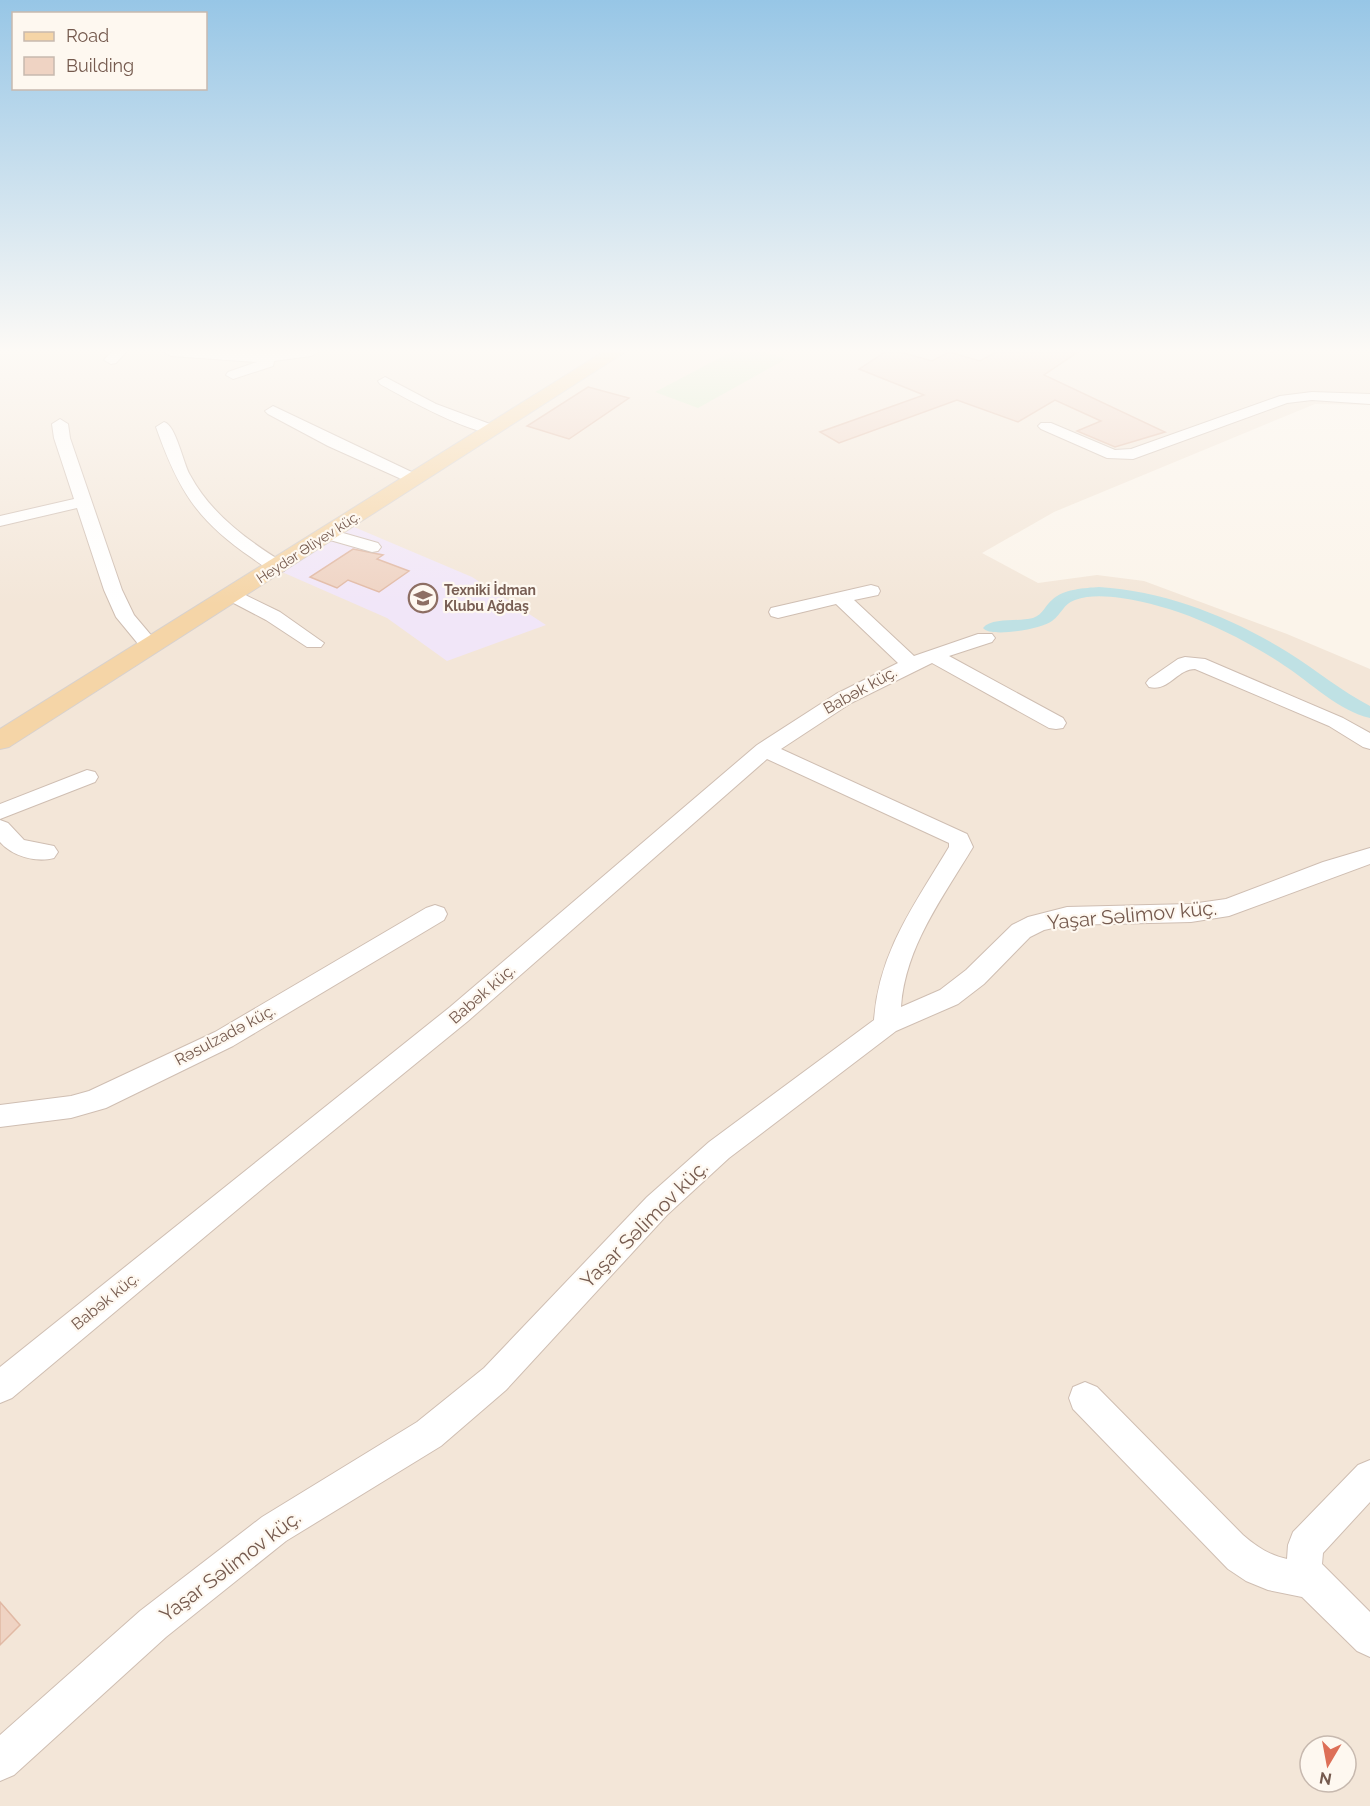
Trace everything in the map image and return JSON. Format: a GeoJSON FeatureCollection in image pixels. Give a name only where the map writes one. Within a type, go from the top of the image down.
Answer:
{"type":"FeatureCollection","features":[{"type":"Feature","properties":{"kind":"main road","name":"Heydər Əliyev küç."},"geometry":{"type":"LineString","coordinates":[[4,734],[151,647],[482,436]]}},
{"type":"Feature","properties":{"kind":"street"},"geometry":{"type":"LineString","coordinates":[[62,436],[113,590],[130,624],[151,647]]}},
{"type":"Feature","properties":{"kind":"street"},"geometry":{"type":"LineString","coordinates":[[167,436],[182,475],[200,504],[236,539],[278,567]]}},
{"type":"Feature","properties":{"kind":"street"},"geometry":{"type":"LineString","coordinates":[[323,436],[414,479]]}},
{"type":"Feature","properties":{"kind":"street"},"geometry":{"type":"LineString","coordinates":[[1071,436],[1122,456],[1181,436]]}},
{"type":"Feature","properties":{"kind":"street"},"geometry":{"type":"LineString","coordinates":[[0,521],[83,502]]}},
{"type":"Feature","properties":{"kind":"street"},"geometry":{"type":"LineString","coordinates":[[329,534],[372,547]]}},
{"type":"Feature","properties":{"kind":"street"},"geometry":{"type":"LineString","coordinates":[[778,612],[871,591]]}},
{"type":"Feature","properties":{"kind":"street"},"geometry":{"type":"LineString","coordinates":[[233,595],[273,616],[314,643]]}},
{"type":"Feature","properties":{"kind":"street"},"geometry":{"type":"LineString","coordinates":[[840,598],[921,659],[1056,723]]}},
{"type":"Feature","properties":{"kind":"street","name":"Babək küç."},"geometry":{"type":"LineString","coordinates":[[0,1387],[258,1175],[459,1014],[765,750],[798,726],[857,690],[921,659],[985,638]]}},
{"type":"Feature","properties":{"kind":"street"},"geometry":{"type":"LineString","coordinates":[[1156,683],[1185,663],[1198,663],[1336,722],[1370,742]]}},
{"type":"Feature","properties":{"kind":"street"},"geometry":{"type":"LineString","coordinates":[[765,750],[959,838],[961,847],[913,929],[896,965],[888,998],[887,1024]]}},
{"type":"Feature","properties":{"kind":"street"},"geometry":{"type":"LineString","coordinates":[[0,812],[87,777]]}},
{"type":"Feature","properties":{"kind":"street"},"geometry":{"type":"LineString","coordinates":[[0,828],[17,847],[46,852]]}},
{"type":"Feature","properties":{"kind":"street","name":"Yaşar Səlimov küç."},"geometry":{"type":"LineString","coordinates":[[0,1761],[153,1624],[274,1529],[429,1434],[495,1379],[657,1206],[719,1150],[887,1024],[949,997],[975,977],[1021,931],[1036,923],[1067,916],[1191,913],[1229,908],[1331,868],[1370,856]]}},
{"type":"Feature","properties":{"kind":"street","name":"Rəsulzadə küç."},"geometry":{"type":"LineString","coordinates":[[0,1116],[71,1107],[106,1096],[224,1039],[435,914]]}},
{"type":"Feature","properties":{"kind":"street"},"geometry":{"type":"LineString","coordinates":[[1085,1398],[1230,1548],[1250,1565],[1267,1573],[1311,1581]]}},
{"type":"Feature","properties":{"kind":"street"},"geometry":{"type":"LineString","coordinates":[[1370,1478],[1306,1545],[1304,1565],[1311,1581],[1370,1638]]}},
{"type":"Feature","properties":{"kind":"shaded area"},"geometry":{"type":"Polygon","coordinates":[[[0,436],[1237,436],[1054,512],[982,553],[1038,583],[1097,575],[1144,581],[1287,634],[1370,669],[1370,1806],[0,1806],[0,436]]]}},
{"type":"Feature","properties":{"kind":"shaded area","name":"Texniki İdman Klubu Ağdaş"},"geometry":{"type":"Polygon","coordinates":[[[354,527],[472,577],[546,625],[447,661],[387,618],[282,572],[354,527]]]}},
{"type":"Feature","properties":{"kind":"building"},"geometry":{"type":"Polygon","coordinates":[[[827,436],[857,436],[839,443],[827,436]]]}},
{"type":"Feature","properties":{"kind":"building"},"geometry":{"type":"Polygon","coordinates":[[[1090,436],[1151,436],[1115,447],[1090,436]]]}},
{"type":"Feature","properties":{"kind":"building"},"geometry":{"type":"Polygon","coordinates":[[[353,549],[383,555],[377,559],[409,571],[379,592],[348,580],[337,588],[310,577],[353,549]]]}},
{"type":"Feature","properties":{"kind":"building"},"geometry":{"type":"Polygon","coordinates":[[[0,1602],[20,1625],[0,1645],[0,1602]]]}},
{"type":"Feature","properties":{"kind":"waterway"},"geometry":{"type":"LineString","coordinates":[[991,628],[1044,619],[1059,602],[1078,594],[1120,593],[1144,598],[1194,613],[1242,634],[1282,656],[1370,713]]}},
{"type":"Feature","properties":{"kind":"place","name":"Texniki İdman Klubu Ağdaş"},"geometry":{"type":"Point","coordinates":[423,598]}}]}
